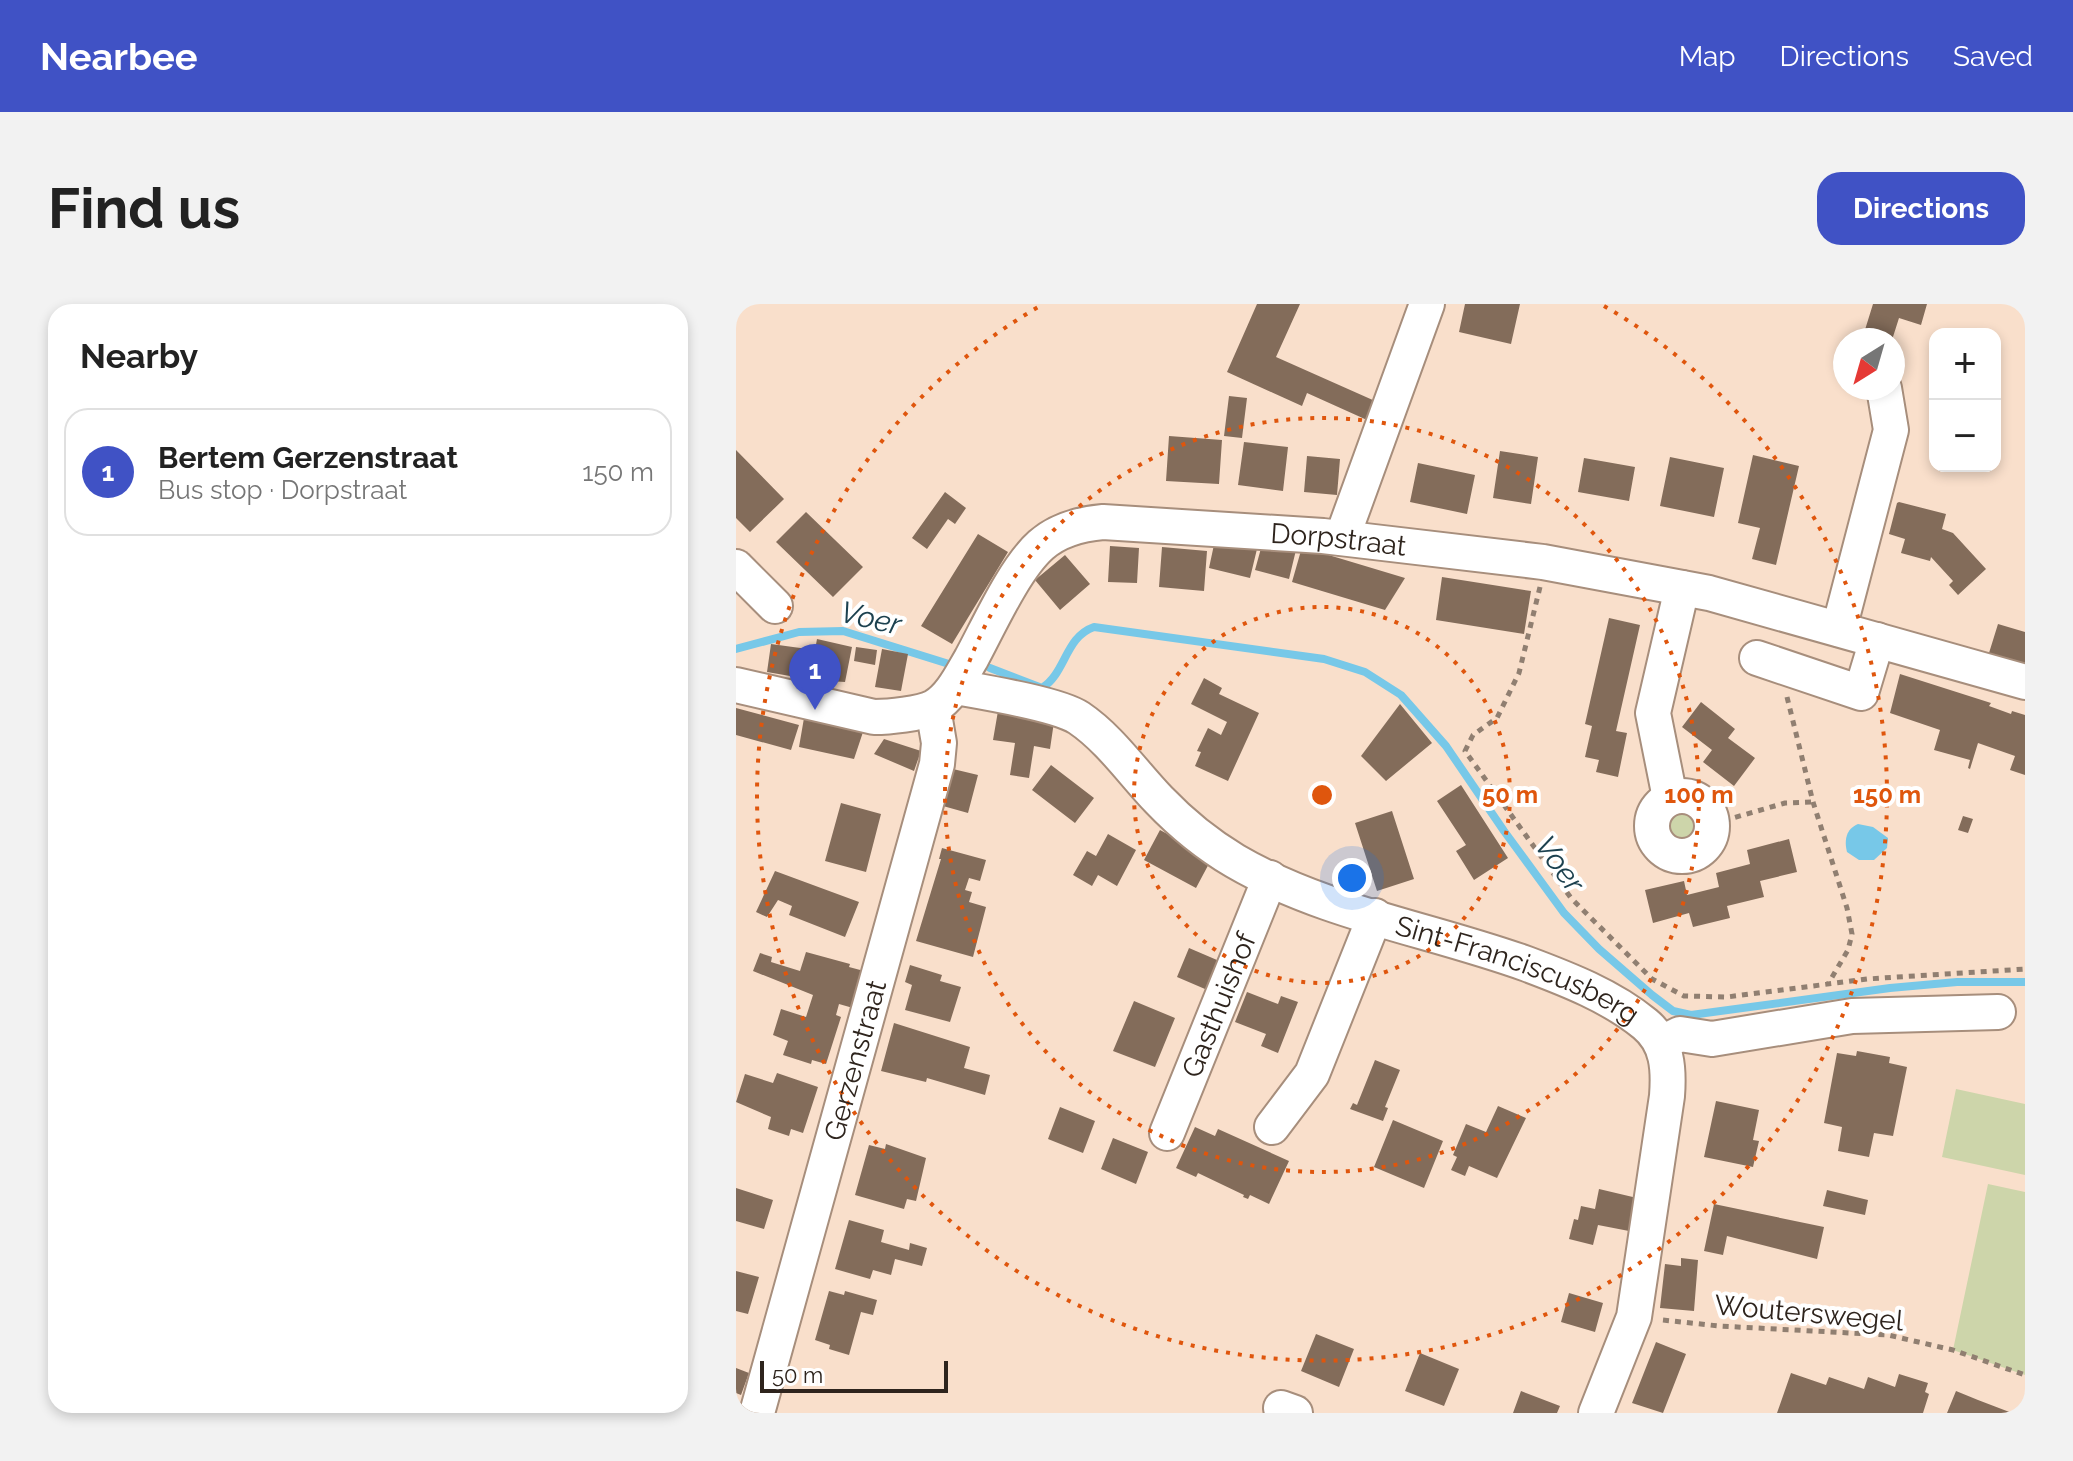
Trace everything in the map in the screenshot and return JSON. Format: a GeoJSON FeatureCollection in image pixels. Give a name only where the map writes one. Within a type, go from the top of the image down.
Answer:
{"type":"FeatureCollection","features":[{"type":"Feature","properties":{"kind":"street"},"geometry":{"type":"LineString","coordinates":[[1342,538],[1427,304]]}},
{"type":"Feature","properties":{"kind":"street"},"geometry":{"type":"LineString","coordinates":[[1839,629],[1891,430],[1886,400]]}},
{"type":"Feature","properties":{"kind":"street","name":"Dorpstraat"},"geometry":{"type":"LineString","coordinates":[[944,697],[1020,572],[1041,545],[1061,532],[1090,523],[1122,522],[1342,538],[1543,562],[1682,588],[2025,682]]}},
{"type":"Feature","properties":{"kind":"street"},"geometry":{"type":"LineString","coordinates":[[1670,798],[1653,713],[1682,588]]}},
{"type":"Feature","properties":{"kind":"street"},"geometry":{"type":"LineString","coordinates":[[1757,658],[1861,693],[1877,640]]}},
{"type":"Feature","properties":{"kind":"street"},"geometry":{"type":"LineString","coordinates":[[736,685],[874,717],[893,716],[944,697]]}},
{"type":"Feature","properties":{"kind":"street","name":"Sint-Franciscusberg"},"geometry":{"type":"LineString","coordinates":[[944,697],[1076,716],[1102,737],[1161,802],[1192,830],[1234,860],[1322,900],[1560,976],[1596,993],[1646,1025],[1662,1043],[1669,1069],[1667,1096],[1634,1317],[1596,1413]]}},
{"type":"Feature","properties":{"kind":"street","name":"Gerzenstraat"},"geometry":{"type":"LineString","coordinates":[[757,1413],[937,764],[944,697]]}},
{"type":"Feature","properties":{"kind":"street"},"geometry":{"type":"LineString","coordinates":[[1684,796],[1696,799],[1705,806],[1712,824],[1710,836],[1700,850],[1680,856],[1669,853],[1659,845],[1652,824],[1658,808],[1670,798],[1684,796]]}},
{"type":"Feature","properties":{"kind":"street","name":"Gasthuishof"},"geometry":{"type":"LineString","coordinates":[[1167,1133],[1270,878]]}},
{"type":"Feature","properties":{"kind":"street"},"geometry":{"type":"LineString","coordinates":[[1272,1127],[1312,1074],[1375,916]]}},
{"type":"Feature","properties":{"kind":"street"},"geometry":{"type":"LineString","coordinates":[[1662,1043],[1680,1034],[1712,1039],[1852,1016],[1998,1012]]}},
{"type":"Feature","properties":{"kind":"path"},"geometry":{"type":"LineString","coordinates":[[1543,562],[1537,604],[1519,673],[1497,718],[1473,735],[1465,751],[1571,898],[1652,979],[1684,996],[1727,997],[1867,979],[2025,969]]}},
{"type":"Feature","properties":{"kind":"path"},"geometry":{"type":"LineString","coordinates":[[1792,670],[1787,695],[1813,802],[1847,908],[1852,934],[1848,950],[1828,985]]}},
{"type":"Feature","properties":{"kind":"path"},"geometry":{"type":"LineString","coordinates":[[1712,824],[1785,803],[1813,802]]}},
{"type":"Feature","properties":{"kind":"path","name":"Wouterswegel"},"geometry":{"type":"LineString","coordinates":[[1634,1317],[1719,1326],[1888,1335],[1953,1350],[2025,1375]]}},
{"type":"Feature","properties":{"kind":"green space"},"geometry":{"type":"Polygon","coordinates":[[[1682,808],[1695,813],[1700,826],[1695,839],[1682,844],[1669,839],[1664,826],[1669,813],[1682,808]]]}},
{"type":"Feature","properties":{"kind":"green space"},"geometry":{"type":"Polygon","coordinates":[[[1956,1089],[2025,1104],[2025,1175],[1942,1157],[1956,1089]]]}},
{"type":"Feature","properties":{"kind":"green space"},"geometry":{"type":"Polygon","coordinates":[[[1988,1184],[2025,1192],[2025,1375],[1953,1350],[1988,1184]]]}},
{"type":"Feature","properties":{"kind":"water"},"geometry":{"type":"Polygon","coordinates":[[[1858,824],[1873,827],[1888,838],[1887,848],[1874,860],[1859,860],[1847,852],[1847,835],[1858,824]]]}},
{"type":"Feature","properties":{"kind":"building"},"geometry":{"type":"Polygon","coordinates":[[[1257,304],[1300,304],[1276,357],[1375,401],[1367,420],[1307,393],[1302,406],[1227,372],[1257,304]]]}},
{"type":"Feature","properties":{"kind":"building"},"geometry":{"type":"Polygon","coordinates":[[[1465,304],[1520,304],[1511,344],[1459,332],[1465,304]]]}},
{"type":"Feature","properties":{"kind":"building"},"geometry":{"type":"Polygon","coordinates":[[[1873,304],[1927,304],[1921,325],[1899,318],[1896,328],[1866,328],[1873,304]]]}},
{"type":"Feature","properties":{"kind":"building"},"geometry":{"type":"Polygon","coordinates":[[[1229,396],[1247,398],[1242,438],[1224,436],[1229,396]]]}},
{"type":"Feature","properties":{"kind":"building"},"geometry":{"type":"Polygon","coordinates":[[[1169,436],[1222,440],[1219,484],[1166,481],[1169,436]]]}},
{"type":"Feature","properties":{"kind":"building"},"geometry":{"type":"Polygon","coordinates":[[[1244,442],[1288,447],[1283,491],[1238,485],[1244,442]]]}},
{"type":"Feature","properties":{"kind":"building"},"geometry":{"type":"Polygon","coordinates":[[[736,450],[784,499],[750,532],[736,518],[736,450]]]}},
{"type":"Feature","properties":{"kind":"building"},"geometry":{"type":"Polygon","coordinates":[[[1500,451],[1538,457],[1531,504],[1493,498],[1500,451]]]}},
{"type":"Feature","properties":{"kind":"building"},"geometry":{"type":"Polygon","coordinates":[[[1753,455],[1799,466],[1776,565],[1752,559],[1760,528],[1738,523],[1753,455]]]}},
{"type":"Feature","properties":{"kind":"building"},"geometry":{"type":"Polygon","coordinates":[[[1307,456],[1340,459],[1337,495],[1304,492],[1307,456]]]}},
{"type":"Feature","properties":{"kind":"building"},"geometry":{"type":"Polygon","coordinates":[[[1670,457],[1724,468],[1714,517],[1660,506],[1670,457]]]}},
{"type":"Feature","properties":{"kind":"building"},"geometry":{"type":"Polygon","coordinates":[[[1584,458],[1635,467],[1629,501],[1578,492],[1584,458]]]}},
{"type":"Feature","properties":{"kind":"building"},"geometry":{"type":"Polygon","coordinates":[[[1418,463],[1475,475],[1467,514],[1410,502],[1418,463]]]}},
{"type":"Feature","properties":{"kind":"building"},"geometry":{"type":"Polygon","coordinates":[[[945,492],[966,508],[955,524],[948,519],[927,549],[912,538],[945,492]]]}},
{"type":"Feature","properties":{"kind":"building"},"geometry":{"type":"Polygon","coordinates":[[[1899,502],[1946,514],[1942,529],[1953,533],[1986,569],[1958,595],[1949,585],[1953,581],[1931,557],[1930,561],[1901,553],[1905,539],[1889,534],[1899,502]]]}},
{"type":"Feature","properties":{"kind":"building"},"geometry":{"type":"Polygon","coordinates":[[[806,512],[863,567],[833,597],[776,542],[806,512]]]}},
{"type":"Feature","properties":{"kind":"building"},"geometry":{"type":"Polygon","coordinates":[[[978,534],[1008,552],[952,644],[921,626],[978,534]]]}},
{"type":"Feature","properties":{"kind":"building"},"geometry":{"type":"Polygon","coordinates":[[[1215,540],[1257,549],[1250,578],[1209,568],[1215,540]]]}},
{"type":"Feature","properties":{"kind":"building"},"geometry":{"type":"Polygon","coordinates":[[[1263,541],[1296,550],[1289,579],[1255,570],[1263,541]]]}},
{"type":"Feature","properties":{"kind":"building"},"geometry":{"type":"Polygon","coordinates":[[[1110,546],[1139,548],[1137,583],[1108,582],[1110,546]]]}},
{"type":"Feature","properties":{"kind":"building"},"geometry":{"type":"Polygon","coordinates":[[[1162,547],[1207,551],[1204,591],[1159,587],[1162,547]]]}},
{"type":"Feature","properties":{"kind":"building"},"geometry":{"type":"Polygon","coordinates":[[[1302,547],[1405,578],[1385,610],[1292,582],[1302,547]]]}},
{"type":"Feature","properties":{"kind":"building"},"geometry":{"type":"Polygon","coordinates":[[[1065,555],[1090,584],[1060,610],[1035,580],[1065,555]]]}},
{"type":"Feature","properties":{"kind":"building"},"geometry":{"type":"Polygon","coordinates":[[[1442,577],[1531,591],[1524,634],[1436,620],[1442,577]]]}},
{"type":"Feature","properties":{"kind":"building"},"geometry":{"type":"Polygon","coordinates":[[[1609,618],[1640,625],[1616,731],[1627,733],[1618,777],[1596,772],[1599,760],[1585,757],[1592,726],[1585,724],[1609,618]]]}},
{"type":"Feature","properties":{"kind":"building"},"geometry":{"type":"Polygon","coordinates":[[[1998,624],[2025,632],[2025,664],[1989,653],[1998,624]]]}},
{"type":"Feature","properties":{"kind":"building"},"geometry":{"type":"Polygon","coordinates":[[[817,639],[852,647],[845,682],[767,672],[771,644],[815,650],[817,639]]]}},
{"type":"Feature","properties":{"kind":"building"},"geometry":{"type":"Polygon","coordinates":[[[856,647],[877,650],[875,665],[854,661],[856,647]]]}},
{"type":"Feature","properties":{"kind":"building"},"geometry":{"type":"Polygon","coordinates":[[[882,649],[908,654],[901,691],[875,687],[882,649]]]}},
{"type":"Feature","properties":{"kind":"building"},"geometry":{"type":"Polygon","coordinates":[[[1900,674],[1991,703],[1989,706],[2011,714],[2012,711],[2025,715],[2025,775],[2010,770],[2015,756],[1978,743],[1970,769],[1970,760],[1934,750],[1940,730],[1890,713],[1900,674]]]}},
{"type":"Feature","properties":{"kind":"building"},"geometry":{"type":"Polygon","coordinates":[[[1204,678],[1222,688],[1219,694],[1259,713],[1228,781],[1195,766],[1201,752],[1197,751],[1208,728],[1221,735],[1227,722],[1191,704],[1204,678]]]}},
{"type":"Feature","properties":{"kind":"building"},"geometry":{"type":"Polygon","coordinates":[[[1701,702],[1735,729],[1728,738],[1755,758],[1734,786],[1703,762],[1712,750],[1682,727],[1701,702]]]}},
{"type":"Feature","properties":{"kind":"building"},"geometry":{"type":"Polygon","coordinates":[[[1400,704],[1432,743],[1386,781],[1361,756],[1400,704]]]}},
{"type":"Feature","properties":{"kind":"building"},"geometry":{"type":"Polygon","coordinates":[[[736,708],[799,725],[791,750],[736,735],[736,708]]]}},
{"type":"Feature","properties":{"kind":"building"},"geometry":{"type":"Polygon","coordinates":[[[998,711],[1055,715],[1050,749],[1034,746],[1029,778],[1010,775],[1015,743],[993,740],[998,711]]]}},
{"type":"Feature","properties":{"kind":"building"},"geometry":{"type":"Polygon","coordinates":[[[804,718],[863,732],[854,759],[799,747],[804,718]]]}},
{"type":"Feature","properties":{"kind":"building"},"geometry":{"type":"Polygon","coordinates":[[[884,739],[921,751],[914,771],[874,754],[884,739]]]}},
{"type":"Feature","properties":{"kind":"building"},"geometry":{"type":"Polygon","coordinates":[[[1051,765],[1094,798],[1075,823],[1032,790],[1051,765]]]}},
{"type":"Feature","properties":{"kind":"building"},"geometry":{"type":"Polygon","coordinates":[[[953,769],[978,775],[968,813],[943,806],[953,769]]]}},
{"type":"Feature","properties":{"kind":"building"},"geometry":{"type":"Polygon","coordinates":[[[1461,785],[1508,858],[1474,880],[1456,851],[1466,845],[1437,801],[1461,785]]]}},
{"type":"Feature","properties":{"kind":"building"},"geometry":{"type":"Polygon","coordinates":[[[841,803],[881,814],[866,872],[825,861],[841,803]]]}},
{"type":"Feature","properties":{"kind":"building"},"geometry":{"type":"Polygon","coordinates":[[[1392,811],[1414,879],[1377,891],[1355,823],[1392,811]]]}},
{"type":"Feature","properties":{"kind":"building"},"geometry":{"type":"Polygon","coordinates":[[[1963,816],[1973,819],[1968,833],[1958,830],[1963,816]]]}},
{"type":"Feature","properties":{"kind":"building"},"geometry":{"type":"Polygon","coordinates":[[[1160,830],[1212,858],[1196,888],[1144,860],[1160,830]]]}},
{"type":"Feature","properties":{"kind":"building"},"geometry":{"type":"Polygon","coordinates":[[[1108,834],[1136,850],[1117,886],[1098,875],[1092,886],[1073,875],[1087,851],[1096,856],[1108,834]]]}},
{"type":"Feature","properties":{"kind":"building"},"geometry":{"type":"Polygon","coordinates":[[[1789,839],[1797,872],[1760,881],[1764,897],[1727,906],[1730,918],[1693,927],[1689,913],[1653,923],[1645,890],[1684,881],[1687,895],[1719,887],[1716,873],[1750,864],[1747,850],[1789,839]]]}},
{"type":"Feature","properties":{"kind":"building"},"geometry":{"type":"Polygon","coordinates":[[[942,848],[986,860],[980,881],[969,878],[965,890],[972,892],[969,902],[986,907],[973,957],[916,941],[942,848]]]}},
{"type":"Feature","properties":{"kind":"building"},"geometry":{"type":"Polygon","coordinates":[[[775,871],[859,902],[845,937],[789,915],[792,906],[778,900],[767,917],[756,912],[775,871]]]}},
{"type":"Feature","properties":{"kind":"building"},"geometry":{"type":"Polygon","coordinates":[[[1189,948],[1224,963],[1212,992],[1177,977],[1189,948]]]}},
{"type":"Feature","properties":{"kind":"building"},"geometry":{"type":"Polygon","coordinates":[[[806,952],[864,971],[853,1008],[839,1004],[836,1015],[841,1017],[826,1064],[812,1060],[811,1064],[783,1055],[788,1041],[773,1035],[781,1009],[806,1017],[813,995],[753,971],[760,953],[772,957],[771,962],[800,971],[806,952]]]}},
{"type":"Feature","properties":{"kind":"building"},"geometry":{"type":"Polygon","coordinates":[[[910,965],[942,975],[940,981],[961,987],[950,1022],[905,1010],[912,985],[905,982],[910,965]]]}},
{"type":"Feature","properties":{"kind":"building"},"geometry":{"type":"Polygon","coordinates":[[[1247,992],[1278,1004],[1281,996],[1298,1002],[1278,1053],[1261,1046],[1266,1034],[1235,1022],[1247,992]]]}},
{"type":"Feature","properties":{"kind":"building"},"geometry":{"type":"Polygon","coordinates":[[[1134,1001],[1175,1018],[1155,1067],[1113,1051],[1134,1001]]]}},
{"type":"Feature","properties":{"kind":"building"},"geometry":{"type":"Polygon","coordinates":[[[894,1023],[970,1047],[964,1068],[990,1075],[985,1095],[927,1078],[926,1082],[881,1071],[894,1023]]]}},
{"type":"Feature","properties":{"kind":"building"},"geometry":{"type":"Polygon","coordinates":[[[1857,1051],[1890,1057],[1889,1063],[1907,1067],[1893,1136],[1874,1133],[1869,1157],[1838,1151],[1842,1127],[1824,1123],[1837,1053],[1856,1056],[1857,1051]]]}},
{"type":"Feature","properties":{"kind":"building"},"geometry":{"type":"Polygon","coordinates":[[[1375,1060],[1400,1070],[1385,1107],[1388,1108],[1383,1121],[1350,1109],[1353,1103],[1357,1105],[1375,1060]]]}},
{"type":"Feature","properties":{"kind":"building"},"geometry":{"type":"Polygon","coordinates":[[[777,1073],[818,1087],[803,1133],[791,1129],[789,1136],[768,1129],[771,1117],[736,1102],[745,1074],[773,1083],[777,1073]]]}},
{"type":"Feature","properties":{"kind":"building"},"geometry":{"type":"Polygon","coordinates":[[[1716,1101],[1759,1110],[1753,1140],[1759,1141],[1753,1167],[1704,1157],[1716,1101]]]}},
{"type":"Feature","properties":{"kind":"building"},"geometry":{"type":"Polygon","coordinates":[[[1498,1106],[1526,1118],[1497,1178],[1469,1166],[1465,1176],[1451,1170],[1457,1157],[1453,1155],[1466,1124],[1486,1132],[1498,1106]]]}},
{"type":"Feature","properties":{"kind":"building"},"geometry":{"type":"Polygon","coordinates":[[[1060,1107],[1095,1121],[1083,1153],[1048,1139],[1060,1107]]]}},
{"type":"Feature","properties":{"kind":"building"},"geometry":{"type":"Polygon","coordinates":[[[1393,1120],[1443,1141],[1424,1188],[1374,1167],[1393,1120]]]}},
{"type":"Feature","properties":{"kind":"building"},"geometry":{"type":"Polygon","coordinates":[[[1195,1127],[1215,1136],[1218,1129],[1289,1161],[1269,1204],[1250,1195],[1248,1199],[1243,1197],[1198,1173],[1196,1177],[1176,1168],[1195,1127]]]}},
{"type":"Feature","properties":{"kind":"building"},"geometry":{"type":"Polygon","coordinates":[[[1113,1138],[1148,1152],[1136,1184],[1101,1169],[1113,1138]]]}},
{"type":"Feature","properties":{"kind":"building"},"geometry":{"type":"Polygon","coordinates":[[[886,1144],[926,1158],[916,1201],[907,1199],[904,1209],[855,1195],[869,1145],[885,1149],[886,1144]]]}},
{"type":"Feature","properties":{"kind":"building"},"geometry":{"type":"Polygon","coordinates":[[[736,1188],[773,1200],[764,1229],[736,1221],[736,1188]]]}},
{"type":"Feature","properties":{"kind":"building"},"geometry":{"type":"Polygon","coordinates":[[[1599,1189],[1637,1198],[1629,1231],[1598,1225],[1593,1245],[1569,1239],[1581,1206],[1595,1209],[1599,1189]]]}},
{"type":"Feature","properties":{"kind":"building"},"geometry":{"type":"Polygon","coordinates":[[[1827,1190],[1868,1200],[1865,1215],[1823,1206],[1827,1190]]]}},
{"type":"Feature","properties":{"kind":"building"},"geometry":{"type":"Polygon","coordinates":[[[1714,1204],[1824,1227],[1817,1259],[1727,1236],[1723,1255],[1704,1251],[1714,1204]]]}},
{"type":"Feature","properties":{"kind":"building"},"geometry":{"type":"Polygon","coordinates":[[[849,1220],[884,1230],[881,1242],[909,1250],[910,1243],[927,1248],[922,1266],[895,1259],[891,1275],[873,1270],[870,1279],[835,1269],[849,1220]]]}},
{"type":"Feature","properties":{"kind":"building"},"geometry":{"type":"Polygon","coordinates":[[[1681,1258],[1698,1260],[1694,1311],[1660,1308],[1665,1264],[1681,1266],[1681,1258]]]}},
{"type":"Feature","properties":{"kind":"building"},"geometry":{"type":"Polygon","coordinates":[[[736,1271],[759,1277],[748,1314],[736,1311],[736,1271]]]}},
{"type":"Feature","properties":{"kind":"building"},"geometry":{"type":"Polygon","coordinates":[[[829,1291],[844,1295],[845,1291],[877,1300],[873,1315],[861,1312],[849,1355],[829,1349],[830,1345],[815,1340],[829,1291]]]}},
{"type":"Feature","properties":{"kind":"building"},"geometry":{"type":"Polygon","coordinates":[[[1569,1293],[1603,1303],[1595,1332],[1561,1322],[1569,1293]]]}},
{"type":"Feature","properties":{"kind":"building"},"geometry":{"type":"Polygon","coordinates":[[[1316,1334],[1354,1349],[1339,1387],[1301,1371],[1316,1334]]]}},
{"type":"Feature","properties":{"kind":"building"},"geometry":{"type":"Polygon","coordinates":[[[1656,1342],[1686,1354],[1663,1413],[1632,1403],[1656,1342]]]}},
{"type":"Feature","properties":{"kind":"building"},"geometry":{"type":"Polygon","coordinates":[[[1420,1353],[1459,1369],[1444,1406],[1405,1391],[1420,1353]]]}},
{"type":"Feature","properties":{"kind":"building"},"geometry":{"type":"Polygon","coordinates":[[[736,1368],[749,1373],[741,1395],[736,1393],[736,1368]]]}},
{"type":"Feature","properties":{"kind":"building"},"geometry":{"type":"Polygon","coordinates":[[[1791,1373],[1826,1385],[1829,1377],[1864,1389],[1868,1377],[1895,1387],[1899,1374],[1928,1383],[1925,1392],[1929,1394],[1923,1413],[1777,1413],[1791,1373]]]}},
{"type":"Feature","properties":{"kind":"building"},"geometry":{"type":"Polygon","coordinates":[[[1521,1391],[1560,1406],[1557,1413],[1513,1413],[1521,1391]]]}},
{"type":"Feature","properties":{"kind":"building"},"geometry":{"type":"Polygon","coordinates":[[[1956,1391],[1978,1400],[2012,1413],[1947,1413],[1956,1391]]]}},
{"type":"Feature","properties":{"kind":"waterway","name":"Voer"},"geometry":{"type":"LineString","coordinates":[[990,668],[1042,688],[1056,674],[1077,639],[1094,627],[1324,659],[1365,672],[1401,695],[1446,746],[1564,913],[1599,949],[1673,1011],[1691,1015],[1957,982],[2025,982]]}},
{"type":"Feature","properties":{"kind":"waterway","name":"Voer"},"geometry":{"type":"LineString","coordinates":[[736,649],[799,632],[843,631],[949,664]]}},
{"type":"Feature","properties":{"kind":"place","name":"Bertem Gerzenstraat"},"geometry":{"type":"Point","coordinates":[815,710]}}]}
